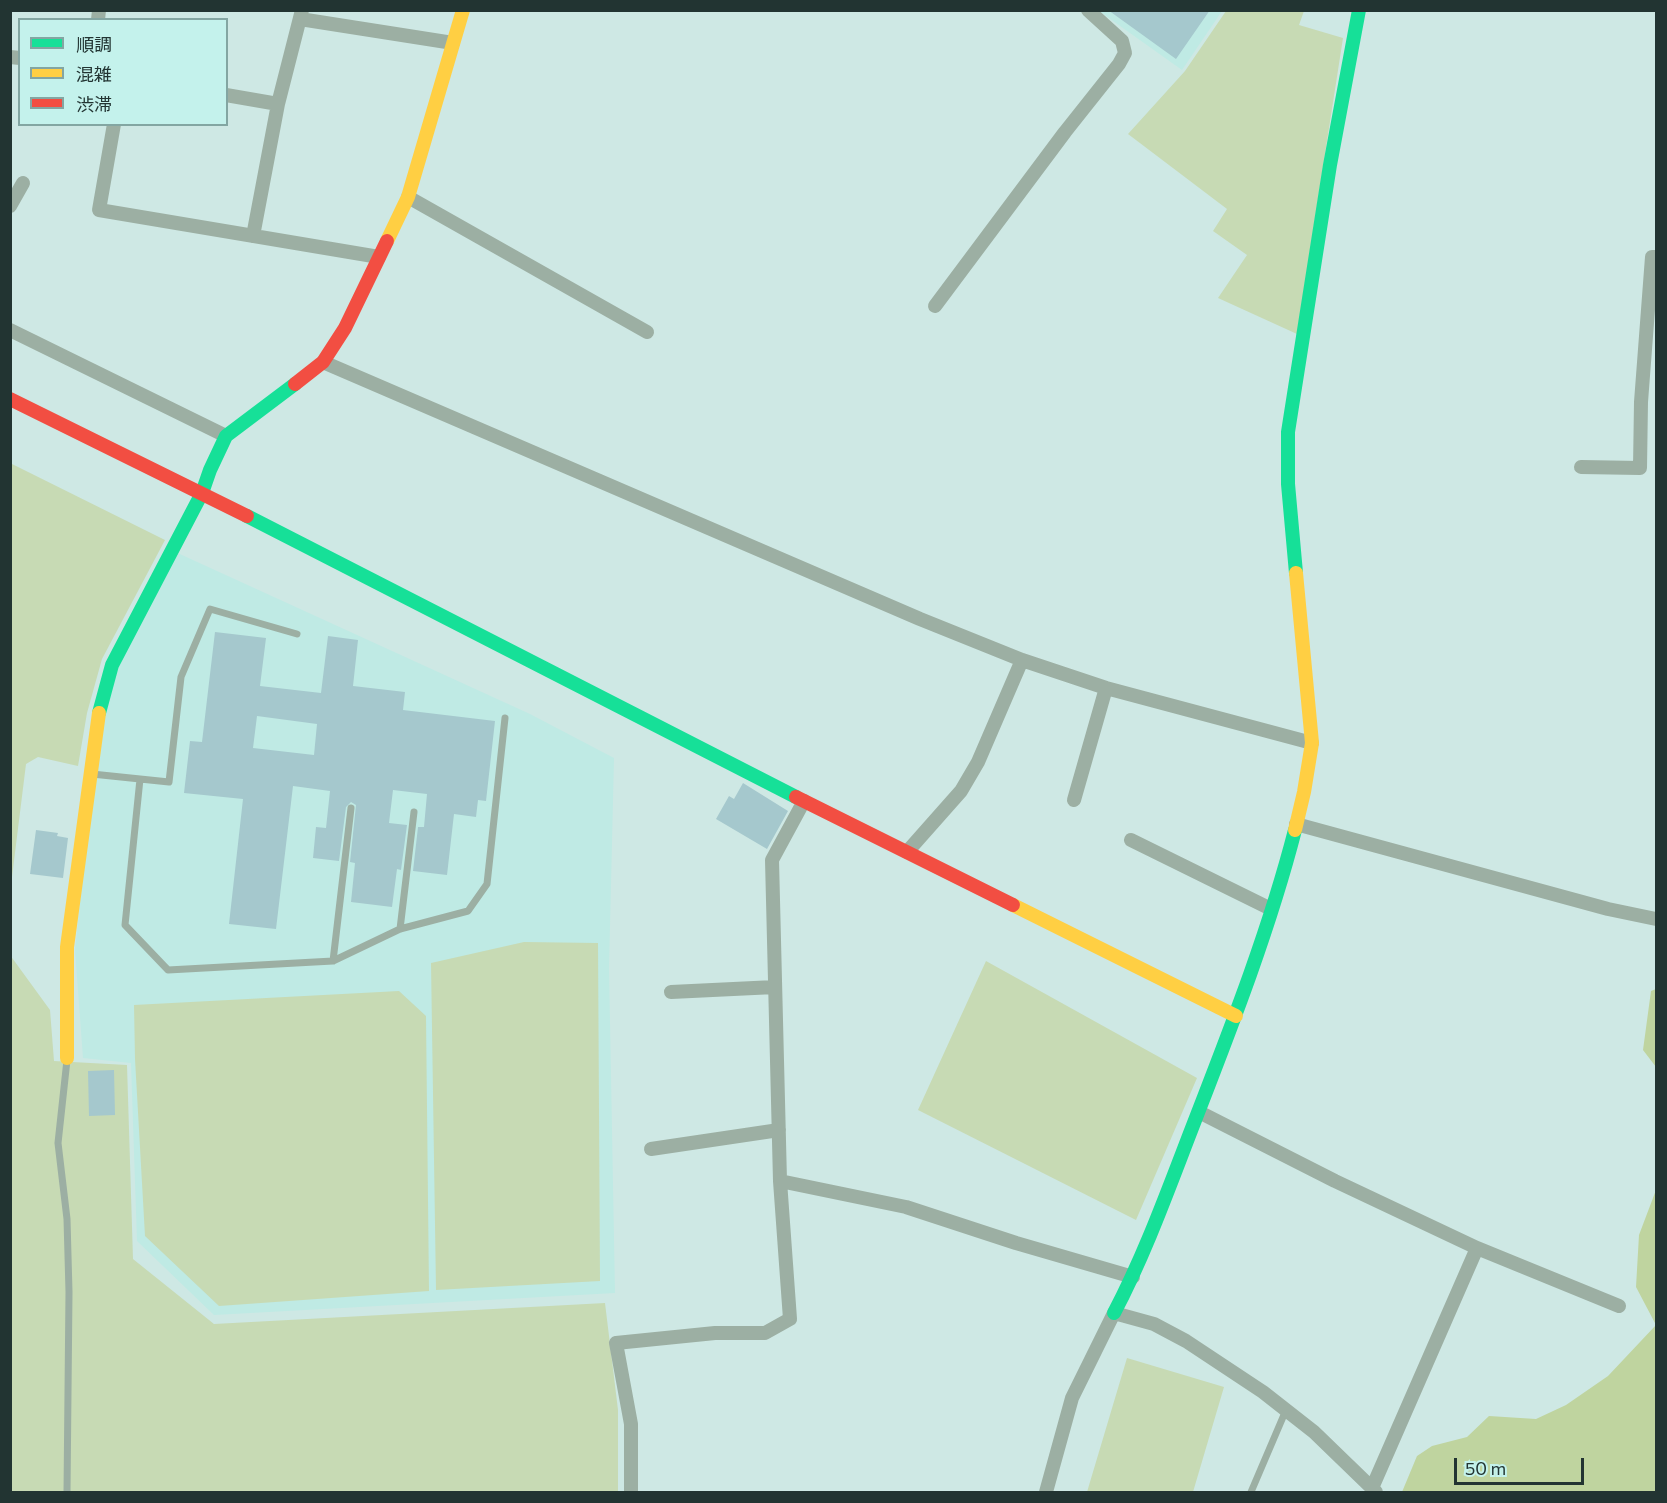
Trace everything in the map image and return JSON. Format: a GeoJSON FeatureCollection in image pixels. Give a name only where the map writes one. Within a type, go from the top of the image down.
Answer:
{"type":"FeatureCollection","features":[{"type":"Feature","properties":{"kind":"street"},"geometry":{"type":"LineString","coordinates":[[67,1058],[67,947],[100,707],[112,665],[202,493],[226,436],[323,362],[345,328],[408,197],[463,10]]}},
{"type":"Feature","properties":{"kind":"street"},"geometry":{"type":"LineString","coordinates":[[935,306],[1065,132],[1119,64],[1125,53],[1122,40],[1088,10]]}},
{"type":"Feature","properties":{"kind":"street"},"geometry":{"type":"LineString","coordinates":[[1046,1492],[1072,1398],[1133,1277],[1236,1016],[1271,909],[1309,772],[1312,743],[1288,484],[1288,432],[1330,165],[1359,10]]}},
{"type":"Feature","properties":{"kind":"street"},"geometry":{"type":"LineString","coordinates":[[253,236],[278,104],[301,15],[453,42]]}},
{"type":"Feature","properties":{"kind":"street"},"geometry":{"type":"LineString","coordinates":[[228,95],[278,104]]}},
{"type":"Feature","properties":{"kind":"street"},"geometry":{"type":"LineString","coordinates":[[114,126],[99,210],[378,257]]}},
{"type":"Feature","properties":{"kind":"street"},"geometry":{"type":"LineString","coordinates":[[10,206],[23,183]]}},
{"type":"Feature","properties":{"kind":"street"},"geometry":{"type":"LineString","coordinates":[[408,197],[647,332]]}},
{"type":"Feature","properties":{"kind":"street"},"geometry":{"type":"LineString","coordinates":[[1581,467],[1640,468],[1641,402],[1652,257],[1656,257]]}},
{"type":"Feature","properties":{"kind":"street"},"geometry":{"type":"LineString","coordinates":[[10,330],[226,436]]}},
{"type":"Feature","properties":{"kind":"street"},"geometry":{"type":"LineString","coordinates":[[323,362],[909,614],[1022,660],[1106,688],[1312,743]]}},
{"type":"Feature","properties":{"kind":"street"},"geometry":{"type":"LineString","coordinates":[[10,399],[202,493],[804,801],[1236,1016]]}},
{"type":"Feature","properties":{"kind":"street"},"geometry":{"type":"LineString","coordinates":[[907,852],[961,791],[967,781],[978,762],[1022,660]]}},
{"type":"Feature","properties":{"kind":"street"},"geometry":{"type":"LineString","coordinates":[[1074,800],[1106,688]]}},
{"type":"Feature","properties":{"kind":"street"},"geometry":{"type":"LineString","coordinates":[[632,1492],[631,1424],[616,1343],[715,1334],[765,1333],[790,1319],[780,1181],[772,860],[804,801]]}},
{"type":"Feature","properties":{"kind":"street"},"geometry":{"type":"LineString","coordinates":[[1296,824],[1597,906],[1656,919]]}},
{"type":"Feature","properties":{"kind":"street"},"geometry":{"type":"LineString","coordinates":[[1131,840],[1271,909]]}},
{"type":"Feature","properties":{"kind":"street"},"geometry":{"type":"LineString","coordinates":[[671,992],[775,987]]}},
{"type":"Feature","properties":{"kind":"street"},"geometry":{"type":"LineString","coordinates":[[1198,1112],[1335,1181],[1478,1248],[1619,1306]]}},
{"type":"Feature","properties":{"kind":"street"},"geometry":{"type":"LineString","coordinates":[[651,1149],[779,1130]]}},
{"type":"Feature","properties":{"kind":"street"},"geometry":{"type":"LineString","coordinates":[[780,1181],[906,1207],[1016,1243],[1133,1277]]}},
{"type":"Feature","properties":{"kind":"street"},"geometry":{"type":"LineString","coordinates":[[1114,1313],[1154,1324],[1186,1341],[1263,1392],[1314,1432],[1374,1490],[1478,1248]]}},
{"type":"Feature","properties":{"kind":"lane"},"geometry":{"type":"LineString","coordinates":[[92,774],[169,782],[181,677],[210,609],[297,634]]}},
{"type":"Feature","properties":{"kind":"lane"},"geometry":{"type":"LineString","coordinates":[[140,779],[125,925],[168,970],[333,961],[400,929],[468,911],[488,884],[505,717]]}},
{"type":"Feature","properties":{"kind":"lane"},"geometry":{"type":"LineString","coordinates":[[333,961],[351,808]]}},
{"type":"Feature","properties":{"kind":"lane"},"geometry":{"type":"LineString","coordinates":[[400,929],[414,812]]}},
{"type":"Feature","properties":{"kind":"lane"},"geometry":{"type":"LineString","coordinates":[[67,1058],[58,1143],[67,1219],[69,1281],[67,1492]]}},
{"type":"Feature","properties":{"kind":"lane"},"geometry":{"type":"LineString","coordinates":[[1251,1492],[1286,1410]]}},
{"type":"Feature","properties":{"kind":"shaded area"},"geometry":{"type":"Polygon","coordinates":[[[1099,11],[1222,11],[1182,70],[1099,11]]]}},
{"type":"Feature","properties":{"kind":"shaded area"},"geometry":{"type":"Polygon","coordinates":[[[171,550],[530,714],[614,758],[609,968],[615,1293],[214,1315],[137,1241],[131,1063],[83,1058],[75,950],[100,707],[171,550]]]}},
{"type":"Feature","properties":{"kind":"green space"},"geometry":{"type":"Polygon","coordinates":[[[1226,11],[1304,11],[1299,25],[1343,38],[1297,334],[1218,298],[1247,255],[1213,231],[1227,209],[1128,134],[1185,71],[1226,11]]]}},
{"type":"Feature","properties":{"kind":"green space"},"geometry":{"type":"Polygon","coordinates":[[[10,463],[165,540],[102,659],[87,713],[78,766],[38,757],[26,764],[11,885],[10,463]]]}},
{"type":"Feature","properties":{"kind":"green space"},"geometry":{"type":"Polygon","coordinates":[[[524,942],[598,943],[600,1281],[436,1290],[431,963],[524,942]]]}},
{"type":"Feature","properties":{"kind":"green space"},"geometry":{"type":"Polygon","coordinates":[[[10,955],[50,1010],[54,1061],[127,1065],[133,1259],[214,1324],[605,1303],[618,1410],[618,1492],[11,1492],[10,955]]]}},
{"type":"Feature","properties":{"kind":"green space"},"geometry":{"type":"Polygon","coordinates":[[[986,961],[1197,1078],[1136,1220],[918,1110],[986,961]]]}},
{"type":"Feature","properties":{"kind":"green space"},"geometry":{"type":"Polygon","coordinates":[[[1656,989],[1656,1067],[1643,1050],[1651,991],[1656,989]]]}},
{"type":"Feature","properties":{"kind":"green space"},"geometry":{"type":"Polygon","coordinates":[[[399,991],[426,1016],[429,1291],[219,1306],[145,1236],[134,1005],[399,991]]]}},
{"type":"Feature","properties":{"kind":"green space"},"geometry":{"type":"Polygon","coordinates":[[[1656,1190],[1656,1325],[1636,1287],[1639,1235],[1656,1190]]]}},
{"type":"Feature","properties":{"kind":"green space"},"geometry":{"type":"Polygon","coordinates":[[[1656,1325],[1656,1492],[1402,1492],[1417,1456],[1432,1446],[1467,1437],[1489,1416],[1536,1419],[1566,1405],[1608,1376],[1656,1325]]]}},
{"type":"Feature","properties":{"kind":"green space"},"geometry":{"type":"Polygon","coordinates":[[[1127,1358],[1224,1387],[1193,1492],[1087,1492],[1127,1358]]]}},
{"type":"Feature","properties":{"kind":"building"},"geometry":{"type":"Polygon","coordinates":[[[1108,10],[1210,10],[1176,59],[1108,10]]]}},
{"type":"Feature","properties":{"kind":"building"},"geometry":{"type":"Polygon","coordinates":[[[215,632],[266,638],[260,686],[321,693],[328,636],[358,640],[353,686],[405,692],[403,710],[495,721],[486,801],[478,800],[476,817],[454,814],[447,875],[413,871],[418,827],[424,827],[427,794],[393,790],[389,823],[407,825],[401,870],[397,869],[392,907],[351,902],[355,863],[350,862],[356,805],[351,802],[346,807],[339,861],[313,858],[316,827],[326,828],[330,791],[293,786],[276,929],[229,924],[243,799],[184,793],[190,741],[202,742],[215,632]],[[257,716],[253,748],[314,755],[317,724],[257,716]]]}},
{"type":"Feature","properties":{"kind":"building"},"geometry":{"type":"Polygon","coordinates":[[[743,783],[788,811],[767,849],[716,819],[729,796],[734,799],[743,783]]]}},
{"type":"Feature","properties":{"kind":"building"},"geometry":{"type":"Polygon","coordinates":[[[36,830],[58,833],[57,836],[68,838],[63,878],[30,874],[36,830]]]}},
{"type":"Feature","properties":{"kind":"building"},"geometry":{"type":"Polygon","coordinates":[[[114,1070],[115,1115],[89,1116],[88,1071],[114,1070]]]}},
{"type":"Feature","properties":{"kind":"traffic: fast"},"geometry":{"type":"LineString","coordinates":[[1296,573],[1288,484],[1288,432],[1330,165],[1359,10]]}},
{"type":"Feature","properties":{"kind":"traffic: fast"},"geometry":{"type":"LineString","coordinates":[[99,713],[112,665],[202,493],[226,436],[295,384]]}},
{"type":"Feature","properties":{"kind":"traffic: fast"},"geometry":{"type":"LineString","coordinates":[[247,516],[796,797]]}},
{"type":"Feature","properties":{"kind":"traffic: fast"},"geometry":{"type":"LineString","coordinates":[[1114,1313],[1156,1222],[1234,1017],[1261,943],[1295,830]]}},
{"type":"Feature","properties":{"kind":"traffic: slow"},"geometry":{"type":"LineString","coordinates":[[387,241],[408,197],[463,10]]}},
{"type":"Feature","properties":{"kind":"traffic: slow"},"geometry":{"type":"LineString","coordinates":[[1295,830],[1312,743],[1296,573]]}},
{"type":"Feature","properties":{"kind":"traffic: slow"},"geometry":{"type":"LineString","coordinates":[[67,1058],[67,947],[99,713]]}},
{"type":"Feature","properties":{"kind":"traffic: slow"},"geometry":{"type":"LineString","coordinates":[[1013,905],[1236,1016]]}},
{"type":"Feature","properties":{"kind":"traffic: jam"},"geometry":{"type":"LineString","coordinates":[[295,384],[323,362],[345,328],[387,241]]}},
{"type":"Feature","properties":{"kind":"traffic: jam"},"geometry":{"type":"LineString","coordinates":[[10,399],[247,516]]}},
{"type":"Feature","properties":{"kind":"traffic: jam"},"geometry":{"type":"LineString","coordinates":[[796,797],[1013,905]]}}]}
